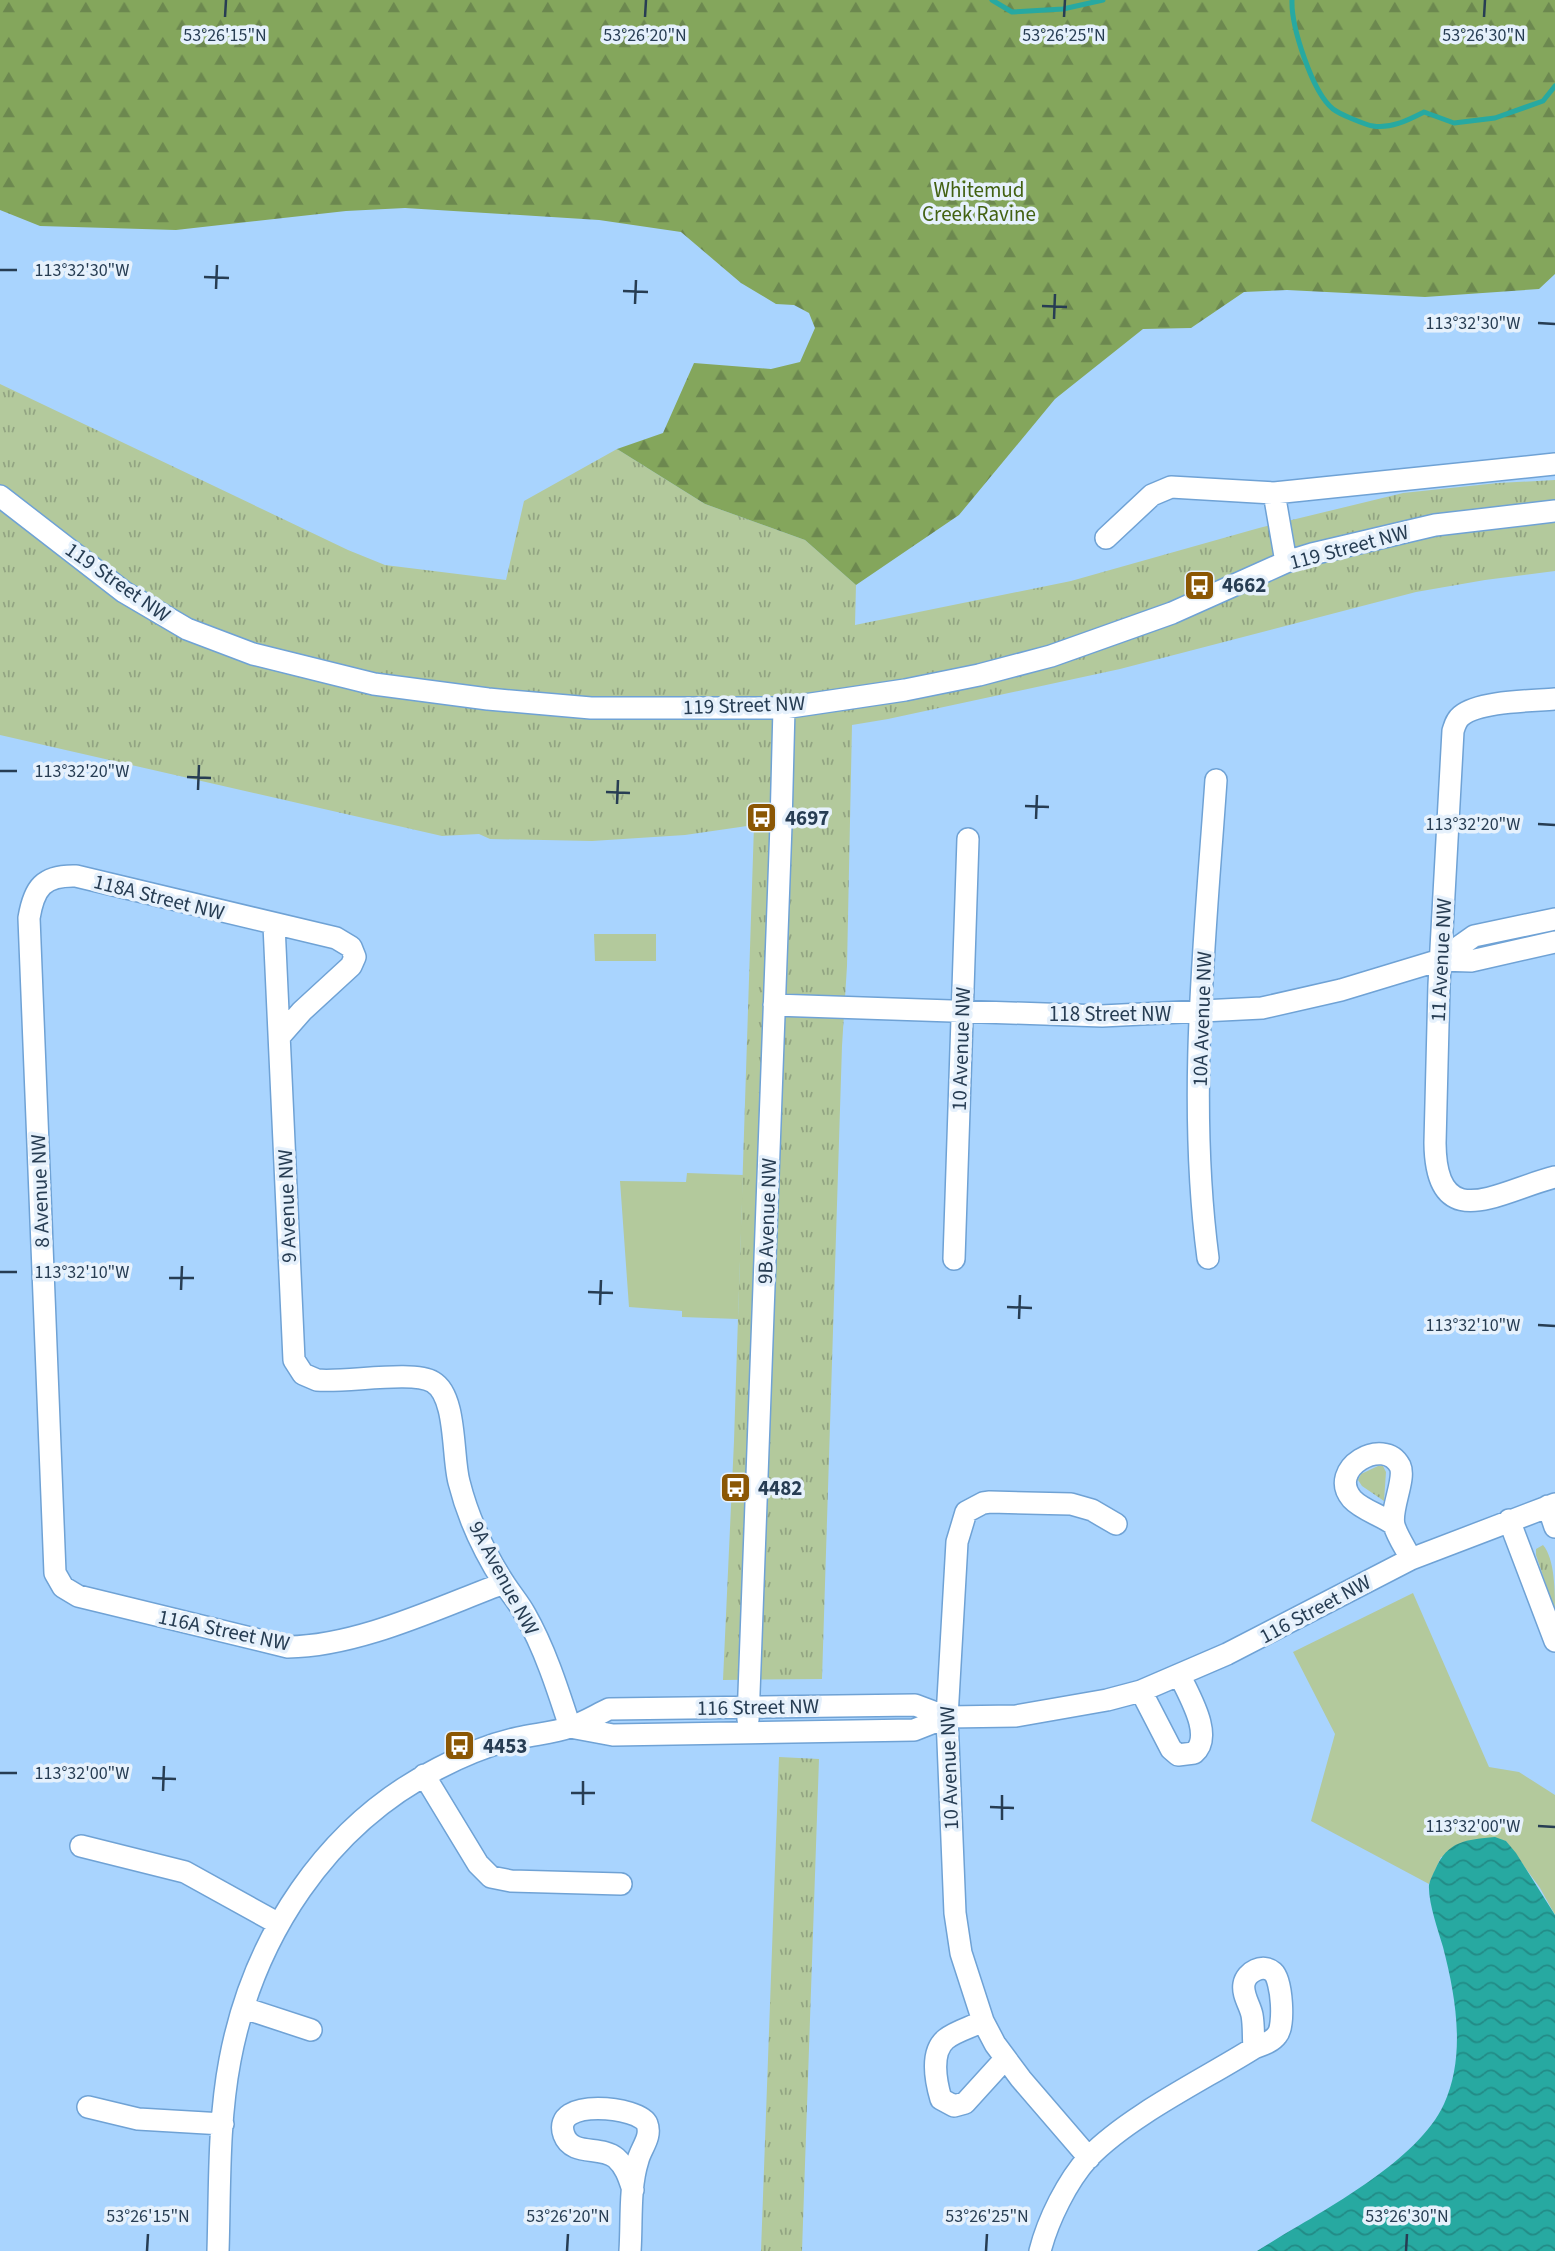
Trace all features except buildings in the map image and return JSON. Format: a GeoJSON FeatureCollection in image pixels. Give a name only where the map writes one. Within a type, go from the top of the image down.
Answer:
{"type":"FeatureCollection","features":[{"type":"Feature","properties":{"kind":"street"},"geometry":{"type":"LineString","coordinates":[[1107,538],[1152,495],[1171,487],[1275,493],[1555,464]]}},
{"type":"Feature","properties":{"kind":"street"},"geometry":{"type":"LineString","coordinates":[[1275,493],[1286,562]]}},
{"type":"Feature","properties":{"kind":"street","name":"119 Street NW"},"geometry":{"type":"LineString","coordinates":[[0,496],[124,592],[187,629],[253,654],[355,680],[488,699],[591,708],[784,708],[905,690],[979,675],[1051,656],[1171,613],[1286,562],[1435,525],[1555,511]]}},
{"type":"Feature","properties":{"kind":"street","name":"11 Avenue NW"},"geometry":{"type":"LineString","coordinates":[[1555,699],[1480,708],[1458,718],[1451,740],[1440,960],[1435,1164],[1440,1182],[1454,1198],[1467,1202],[1555,1177]]}},
{"type":"Feature","properties":{"kind":"street","name":"9B Avenue NW"},"geometry":{"type":"LineString","coordinates":[[748,1734],[784,708]]}},
{"type":"Feature","properties":{"kind":"street","name":"10A Avenue NW"},"geometry":{"type":"LineString","coordinates":[[1208,1258],[1200,1203],[1199,1013],[1216,780]]}},
{"type":"Feature","properties":{"kind":"street","name":"10 Avenue NW"},"geometry":{"type":"LineString","coordinates":[[954,1259],[968,839]]}},
{"type":"Feature","properties":{"kind":"street","name":"118A Street NW"},"geometry":{"type":"LineString","coordinates":[[45,882],[76,876],[274,925]]}},
{"type":"Feature","properties":{"kind":"street","name":"8 Avenue NW"},"geometry":{"type":"LineString","coordinates":[[45,882],[32,901],[29,918],[53,1563],[63,1587]]}},
{"type":"Feature","properties":{"kind":"street","name":"118 Street NW"},"geometry":{"type":"LineString","coordinates":[[1440,960],[1474,936],[1555,919]]}},
{"type":"Feature","properties":{"kind":"street"},"geometry":{"type":"LineString","coordinates":[[274,925],[336,938],[351,947],[355,957],[351,966],[279,1036]]}},
{"type":"Feature","properties":{"kind":"street","name":"9 Avenue NW"},"geometry":{"type":"LineString","coordinates":[[274,925],[294,1360],[303,1374],[326,1381],[415,1377],[429,1380],[439,1386]]}},
{"type":"Feature","properties":{"kind":"street","name":"118 Street NW"},"geometry":{"type":"LineString","coordinates":[[774,1005],[1102,1016],[1262,1008],[1316,997],[1440,960],[1471,961],[1555,942]]}},
{"type":"Feature","properties":{"kind":"street","name":"9A Avenue NW"},"geometry":{"type":"LineString","coordinates":[[439,1386],[449,1403],[455,1463],[467,1508],[485,1549],[530,1623],[557,1687],[570,1727]]}},
{"type":"Feature","properties":{"kind":"street","name":"10 Avenue NW"},"geometry":{"type":"LineString","coordinates":[[1088,2158],[1005,2059],[983,2021],[967,1975],[957,1927],[947,1717],[957,1542],[966,1512],[990,1502],[1071,1504],[1091,1510],[1116,1524]]}},
{"type":"Feature","properties":{"kind":"street","name":"116 Street NW"},"geometry":{"type":"LineString","coordinates":[[570,1727],[613,1735],[914,1730],[947,1717],[1016,1716],[1107,1700],[1180,1676],[1276,1630],[1411,1559],[1509,1520],[1552,1505],[1555,1527]]}},
{"type":"Feature","properties":{"kind":"street"},"geometry":{"type":"LineString","coordinates":[[1509,1520],[1555,1641]]}},
{"type":"Feature","properties":{"kind":"street"},"geometry":{"type":"LineString","coordinates":[[1393,1524],[1411,1559]]}},
{"type":"Feature","properties":{"kind":"street","name":"116A Street NW"},"geometry":{"type":"LineString","coordinates":[[63,1587],[88,1599],[288,1647],[331,1643],[358,1636],[504,1583]]}},
{"type":"Feature","properties":{"kind":"street"},"geometry":{"type":"LineString","coordinates":[[1140,1691],[1171,1749],[1178,1755],[1194,1753],[1202,1743],[1203,1731],[1180,1676]]}},
{"type":"Feature","properties":{"kind":"street","name":"116 Street NW"},"geometry":{"type":"LineString","coordinates":[[424,1775],[489,1746],[570,1727],[609,1709],[915,1704],[947,1717]]}},
{"type":"Feature","properties":{"kind":"street"},"geometry":{"type":"LineString","coordinates":[[218,2251],[223,2124],[230,2059],[243,2008],[262,1957],[279,1924],[299,1890],[343,1837],[392,1796],[424,1775],[478,1864],[491,1877],[511,1881],[621,1884]]}},
{"type":"Feature","properties":{"kind":"street"},"geometry":{"type":"LineString","coordinates":[[81,1846],[185,1872],[279,1924]]}},
{"type":"Feature","properties":{"kind":"street"},"geometry":{"type":"LineString","coordinates":[[243,2008],[311,2029]]}},
{"type":"Feature","properties":{"kind":"street"},"geometry":{"type":"LineString","coordinates":[[983,2021],[945,2040],[938,2052],[937,2085],[941,2099],[954,2106],[965,2103],[1005,2059]]}},
{"type":"Feature","properties":{"kind":"street"},"geometry":{"type":"LineString","coordinates":[[1040,2251],[1063,2196],[1088,2158],[1130,2123],[1254,2048]]}},
{"type":"Feature","properties":{"kind":"street"},"geometry":{"type":"LineString","coordinates":[[88,2107],[138,2119],[223,2124]]}},
{"type":"Feature","properties":{"kind":"street"},"geometry":{"type":"LineString","coordinates":[[630,2251],[633,2190],[639,2157],[648,2133],[647,2123],[638,2114],[623,2110],[580,2109],[570,2112],[565,2118],[563,2128],[565,2137],[571,2144],[582,2149],[606,2151],[615,2157],[627,2171],[633,2190]]}},
{"type":"Feature","properties":{"kind":"green space","name":"Whitemud Creek Ravine"},"geometry":{"type":"Polygon","coordinates":[[[0,0],[1555,0],[1555,274],[1539,289],[1425,297],[1287,290],[1244,292],[1191,328],[1143,329],[1055,399],[959,515],[856,585],[805,540],[705,504],[617,449],[663,433],[694,363],[771,369],[800,362],[815,328],[809,313],[794,305],[776,304],[741,283],[681,232],[599,220],[405,208],[346,211],[176,230],[40,226],[0,210],[0,0]]]}},
{"type":"Feature","properties":{"kind":"green space"},"geometry":{"type":"Polygon","coordinates":[[[0,384],[348,550],[385,565],[506,580],[524,501],[617,449],[705,504],[805,540],[856,585],[855,625],[1071,581],[1259,528],[1403,493],[1498,483],[1555,480],[1555,571],[1416,592],[1120,669],[852,725],[847,966],[842,1046],[822,1679],[723,1680],[734,1441],[754,825],[685,835],[592,841],[490,839],[479,834],[442,836],[0,735],[0,384]]]}},
{"type":"Feature","properties":{"kind":"green space"},"geometry":{"type":"Polygon","coordinates":[[[594,934],[656,934],[656,961],[595,961],[594,934]]]}},
{"type":"Feature","properties":{"kind":"green space"},"geometry":{"type":"Polygon","coordinates":[[[687,1173],[743,1175],[738,1319],[682,1317],[682,1311],[629,1307],[620,1181],[686,1182],[687,1173]]]}},
{"type":"Feature","properties":{"kind":"green space"},"geometry":{"type":"Polygon","coordinates":[[[1383,1466],[1386,1472],[1384,1501],[1362,1486],[1358,1480],[1361,1474],[1383,1466]]]}},
{"type":"Feature","properties":{"kind":"green space"},"geometry":{"type":"Polygon","coordinates":[[[1543,1545],[1552,1567],[1555,1612],[1536,1555],[1536,1549],[1543,1545]]]}},
{"type":"Feature","properties":{"kind":"green space"},"geometry":{"type":"Polygon","coordinates":[[[1413,1593],[1489,1767],[1519,1772],[1555,1795],[1555,1915],[1540,1888],[1506,1841],[1441,1857],[1429,1884],[1311,1821],[1335,1734],[1293,1652],[1413,1593]]]}},
{"type":"Feature","properties":{"kind":"green space"},"geometry":{"type":"Polygon","coordinates":[[[779,1757],[819,1759],[802,2251],[761,2251],[779,1757]]]}},
{"type":"Feature","properties":{"kind":"water"},"geometry":{"type":"Polygon","coordinates":[[[1495,1837],[1506,1841],[1516,1853],[1555,1915],[1555,2251],[1257,2251],[1333,2205],[1387,2168],[1411,2148],[1444,2104],[1455,2066],[1457,2026],[1452,1986],[1432,1908],[1429,1885],[1440,1860],[1452,1847],[1467,1841],[1495,1837]]]}},
{"type":"Feature","properties":{"kind":"waterway"},"geometry":{"type":"LineString","coordinates":[[992,0],[1012,12],[1063,9],[1103,0]]}},
{"type":"Feature","properties":{"kind":"waterway"},"geometry":{"type":"LineString","coordinates":[[1292,0],[1295,26],[1304,58],[1325,101],[1333,109],[1365,124],[1380,127],[1393,125],[1424,112],[1454,123],[1495,118],[1543,101],[1555,86]]}},
{"type":"Feature","properties":{"kind":"place","name":"4662"},"geometry":{"type":"Point","coordinates":[1199,585]}},
{"type":"Feature","properties":{"kind":"place","name":"4697"},"geometry":{"type":"Point","coordinates":[762,818]}},
{"type":"Feature","properties":{"kind":"place","name":"4482"},"geometry":{"type":"Point","coordinates":[735,1488]}},
{"type":"Feature","properties":{"kind":"place","name":"4453"},"geometry":{"type":"Point","coordinates":[460,1746]}}]}
